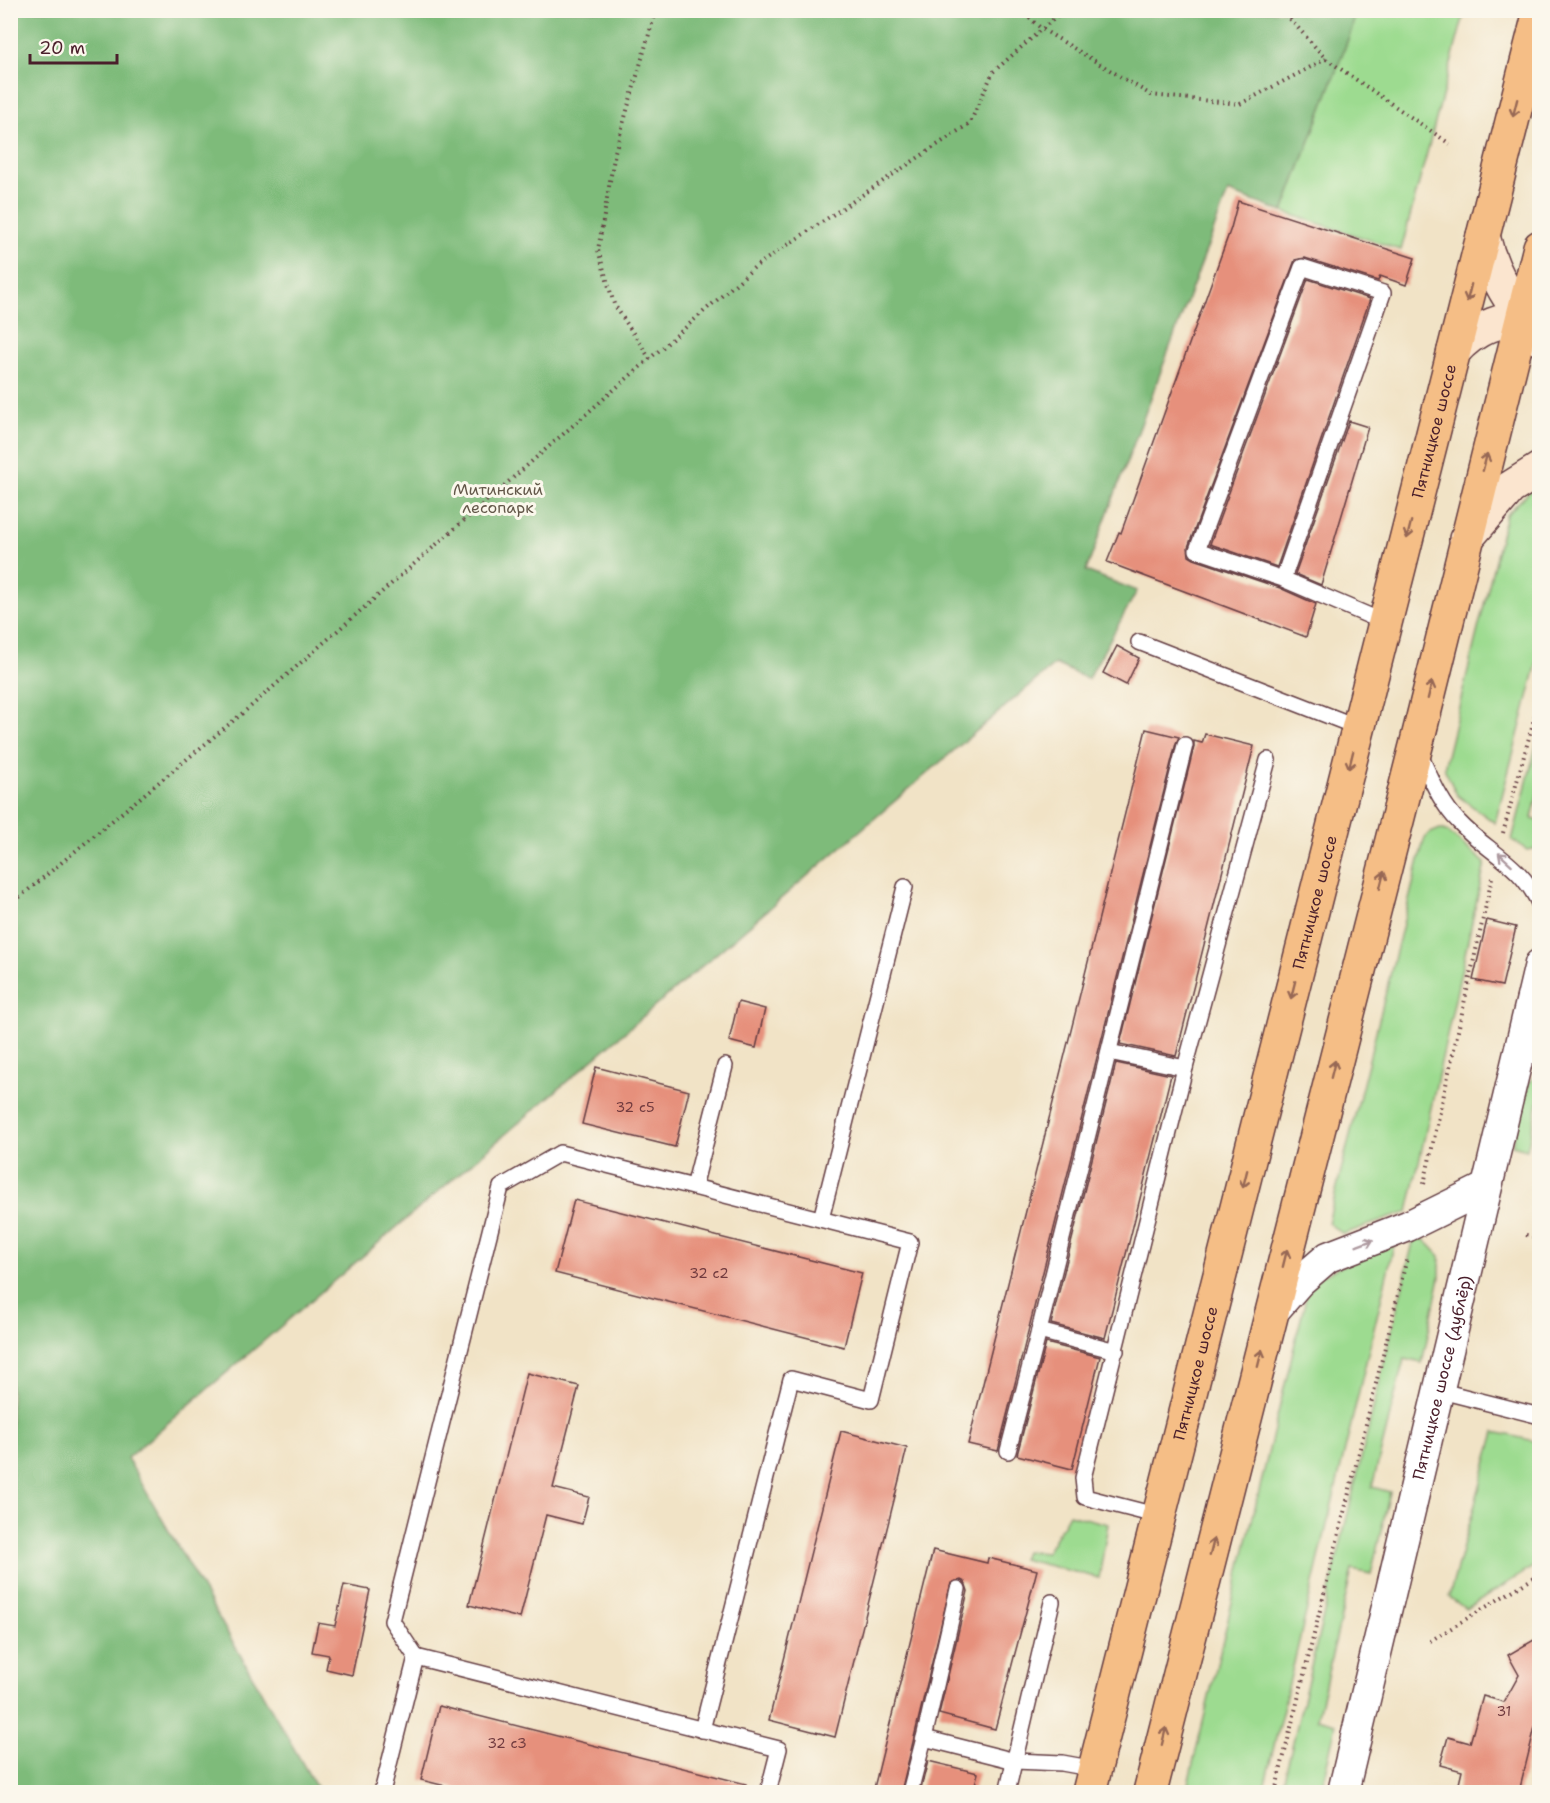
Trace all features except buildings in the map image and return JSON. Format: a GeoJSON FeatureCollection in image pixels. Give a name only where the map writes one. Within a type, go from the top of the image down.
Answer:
{"type":"FeatureCollection","features":[{"type":"Feature","properties":{"kind":"main road","name":"Пятницкое шоссе"},"geometry":{"type":"LineString","coordinates":[[1092,1781],[1360,728],[1539,11]]}},
{"type":"Feature","properties":{"kind":"main road"},"geometry":{"type":"LineString","coordinates":[[1483,236],[1489,261],[1533,325]]}},
{"type":"Feature","properties":{"kind":"main road"},"geometry":{"type":"LineString","coordinates":[[1150,1792],[1416,746],[1466,539],[1533,325],[1539,247]]}},
{"type":"Feature","properties":{"kind":"main road"},"geometry":{"type":"LineString","coordinates":[[1454,351],[1473,333],[1533,325]]}},
{"type":"Feature","properties":{"kind":"main road"},"geometry":{"type":"LineString","coordinates":[[1466,539],[1510,488],[1539,469]]}},
{"type":"Feature","properties":{"kind":"street","name":"Пятницкое шоссе (дублёр)"},"geometry":{"type":"LineString","coordinates":[[1343,1792],[1485,1188],[1529,1055],[1539,964]]}},
{"type":"Feature","properties":{"kind":"street"},"geometry":{"type":"LineString","coordinates":[[1270,1315],[1299,1282],[1328,1257],[1416,1223],[1485,1188]]}},
{"type":"Feature","properties":{"kind":"lane"},"geometry":{"type":"LineString","coordinates":[[1283,579],[1383,293],[1302,267],[1197,550],[1283,579],[1386,623]]}},
{"type":"Feature","properties":{"kind":"lane"},"geometry":{"type":"LineString","coordinates":[[1139,642],[1360,728]]}},
{"type":"Feature","properties":{"kind":"lane"},"geometry":{"type":"LineString","coordinates":[[1008,1451],[1185,746]]}},
{"type":"Feature","properties":{"kind":"lane"},"geometry":{"type":"LineString","coordinates":[[1416,746],[1437,791],[1458,822],[1519,872],[1539,905]]}},
{"type":"Feature","properties":{"kind":"lane"},"geometry":{"type":"LineString","coordinates":[[1160,1516],[1085,1497],[1083,1478],[1185,1068],[1268,760]]}},
{"type":"Feature","properties":{"kind":"lane"},"geometry":{"type":"LineString","coordinates":[[821,1219],[904,886]]}},
{"type":"Feature","properties":{"kind":"lane"},"geometry":{"type":"LineString","coordinates":[[1108,1052],[1185,1068]]}},
{"type":"Feature","properties":{"kind":"lane"},"geometry":{"type":"LineString","coordinates":[[694,1187],[725,1066]]}},
{"type":"Feature","properties":{"kind":"lane"},"geometry":{"type":"LineString","coordinates":[[702,1730],[791,1379],[871,1400],[910,1242],[560,1153],[501,1187],[393,1621],[417,1657],[702,1730],[779,1749],[768,1792]]}},
{"type":"Feature","properties":{"kind":"lane"},"geometry":{"type":"LineString","coordinates":[[1039,1331],[1116,1351]]}},
{"type":"Feature","properties":{"kind":"lane"},"geometry":{"type":"LineString","coordinates":[[1437,1390],[1539,1416]]}},
{"type":"Feature","properties":{"kind":"lane"},"geometry":{"type":"LineString","coordinates":[[910,1792],[958,1589]]}},
{"type":"Feature","properties":{"kind":"lane"},"geometry":{"type":"LineString","coordinates":[[1007,1792],[1052,1602]]}},
{"type":"Feature","properties":{"kind":"lane"},"geometry":{"type":"LineString","coordinates":[[382,1792],[417,1657]]}},
{"type":"Feature","properties":{"kind":"lane"},"geometry":{"type":"LineString","coordinates":[[924,1738],[1015,1761],[1062,1763],[1092,1781]]}},
{"type":"Feature","properties":{"kind":"path"},"geometry":{"type":"LineString","coordinates":[[650,358],[614,304],[598,250],[615,152],[656,10]]}},
{"type":"Feature","properties":{"kind":"path"},"geometry":{"type":"LineString","coordinates":[[1020,10],[1042,29],[1152,95],[1240,104],[1326,59]]}},
{"type":"Feature","properties":{"kind":"path"},"geometry":{"type":"LineString","coordinates":[[10,905],[250,707],[756,266],[970,123],[993,72],[1064,10]]}},
{"type":"Feature","properties":{"kind":"path"},"geometry":{"type":"LineString","coordinates":[[1282,10],[1326,59],[1450,144]]}},
{"type":"Feature","properties":{"kind":"path"},"geometry":{"type":"LineString","coordinates":[[1275,1792],[1416,1223],[1498,853],[1539,697]]}},
{"type":"Feature","properties":{"kind":"path"},"geometry":{"type":"LineString","coordinates":[[1526,1235],[1539,1238]]}},
{"type":"Feature","properties":{"kind":"path"},"geometry":{"type":"LineString","coordinates":[[1430,1641],[1539,1574]]}},
{"type":"Feature","properties":{"kind":"green space","name":"Митинский лесопарк"},"geometry":{"type":"Polygon","coordinates":[[[11,10],[1356,11],[1351,31],[1283,212],[1228,192],[1086,571],[1137,591],[1088,679],[1055,664],[127,1458],[319,1792],[11,1792],[11,10]]]}},
{"type":"Feature","properties":{"kind":"green space"},"geometry":{"type":"Polygon","coordinates":[[[1356,11],[1465,11],[1401,250],[1283,212],[1351,31],[1356,11]]]}},
{"type":"Feature","properties":{"kind":"green space"},"geometry":{"type":"Polygon","coordinates":[[[1539,482],[1539,655],[1495,823],[1457,795],[1444,768],[1506,515],[1539,482]]]}},
{"type":"Feature","properties":{"kind":"green space"},"geometry":{"type":"Polygon","coordinates":[[[1539,735],[1539,789],[1532,818],[1539,820],[1539,848],[1527,850],[1512,840],[1539,735]]]}},
{"type":"Feature","properties":{"kind":"green space"},"geometry":{"type":"Polygon","coordinates":[[[1440,829],[1448,832],[1485,863],[1408,1212],[1343,1234],[1328,1223],[1424,840],[1428,834],[1440,829]]]}},
{"type":"Feature","properties":{"kind":"green space"},"geometry":{"type":"Polygon","coordinates":[[[1539,1077],[1539,1098],[1527,1149],[1512,1145],[1527,1085],[1534,1078],[1539,1077]]]}},
{"type":"Feature","properties":{"kind":"green space"},"geometry":{"type":"Polygon","coordinates":[[[1414,1238],[1425,1240],[1440,1256],[1440,1277],[1422,1363],[1404,1359],[1372,1487],[1390,1492],[1371,1574],[1352,1570],[1317,1719],[1336,1724],[1321,1791],[1281,1792],[1414,1238]]]}},
{"type":"Feature","properties":{"kind":"green space"},"geometry":{"type":"Polygon","coordinates":[[[1395,1241],[1263,1792],[1186,1792],[1310,1281],[1395,1241]]]}},
{"type":"Feature","properties":{"kind":"green space"},"geometry":{"type":"Polygon","coordinates":[[[1495,1432],[1539,1442],[1539,1563],[1466,1609],[1449,1597],[1495,1432]]]}},
{"type":"Feature","properties":{"kind":"green space"},"geometry":{"type":"Polygon","coordinates":[[[1069,1514],[1108,1524],[1099,1578],[1022,1559],[1025,1551],[1046,1553],[1069,1514]]]}}]}
